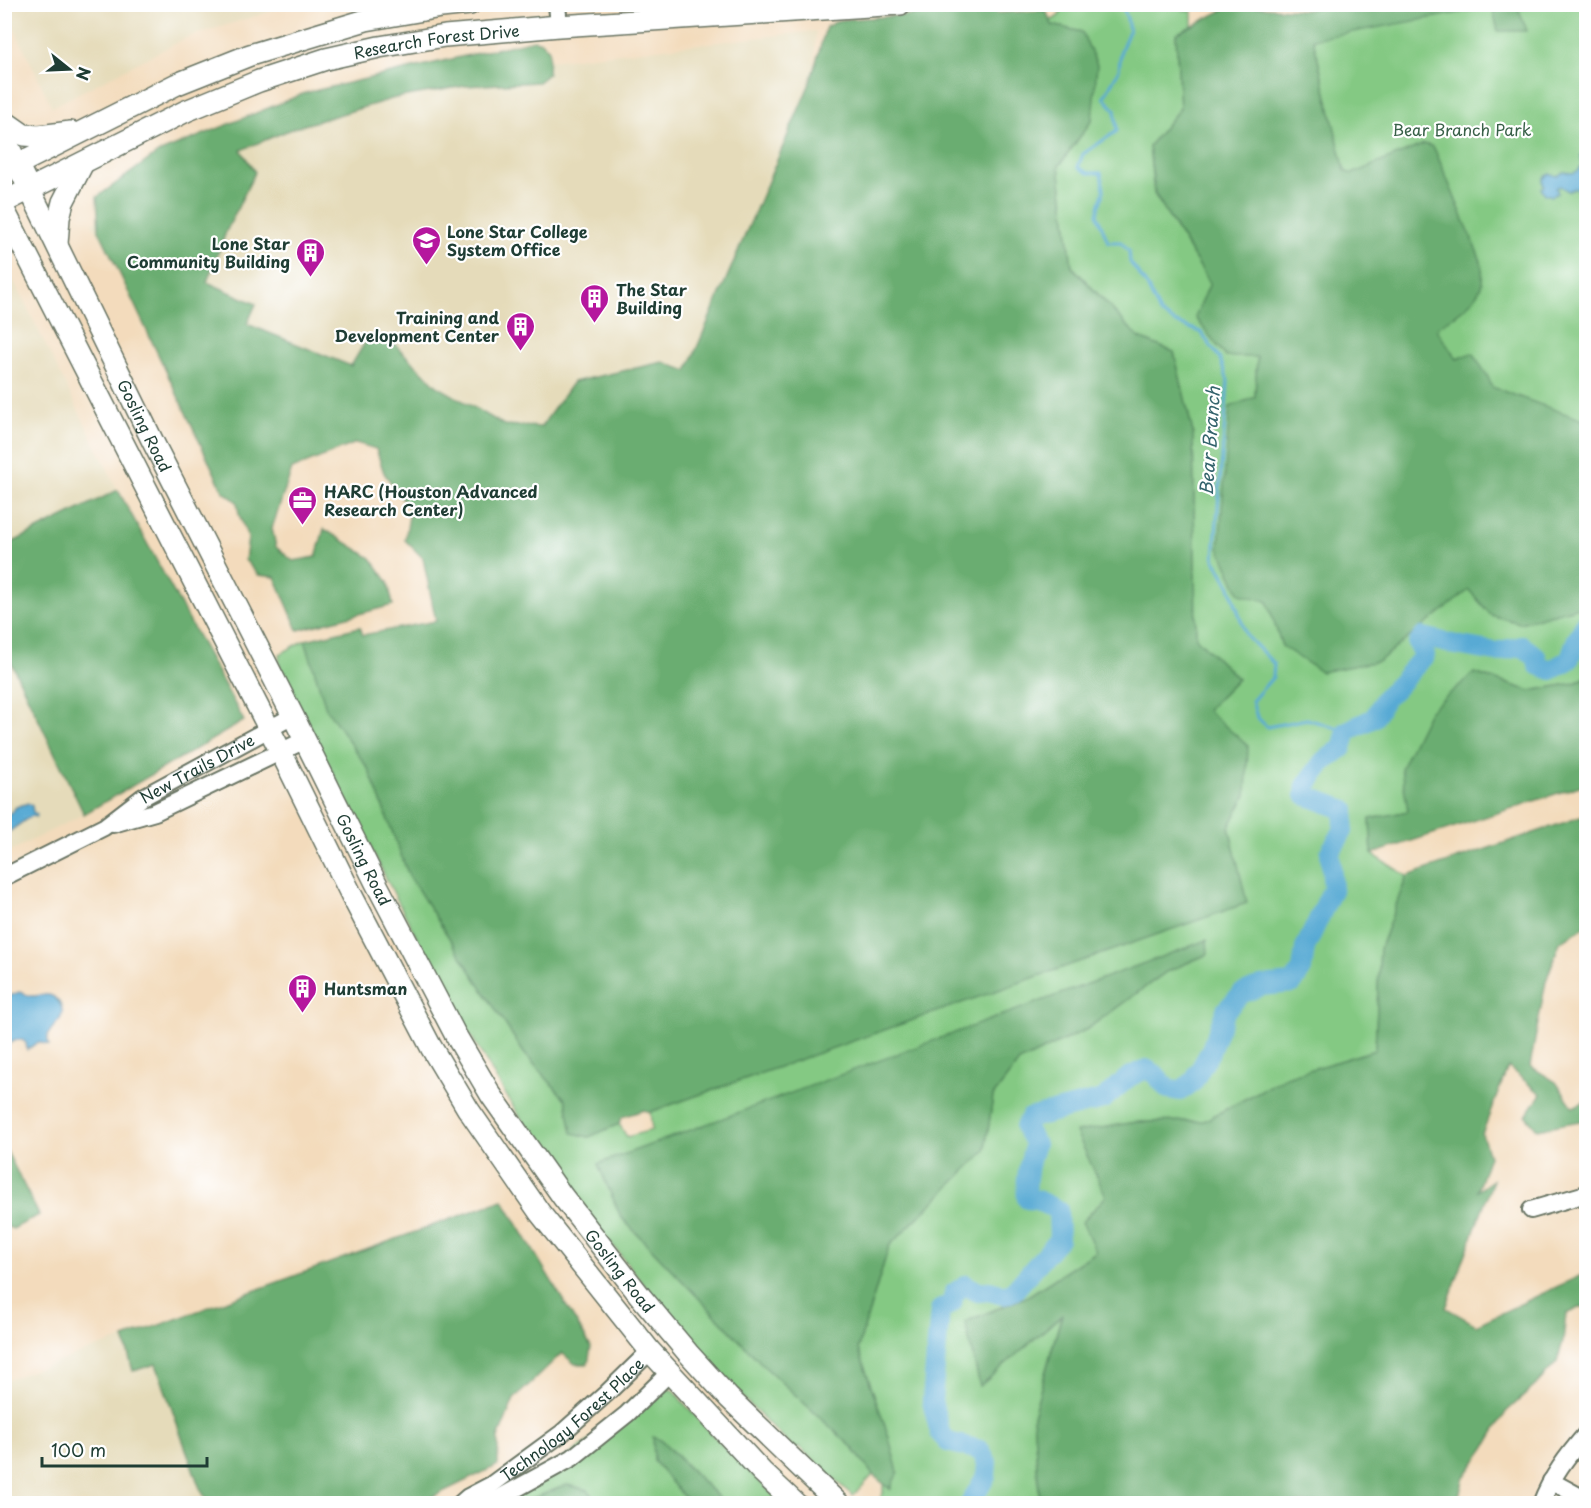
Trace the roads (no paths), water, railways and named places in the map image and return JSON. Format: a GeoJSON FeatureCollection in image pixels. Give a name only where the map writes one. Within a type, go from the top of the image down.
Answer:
{"type":"FeatureCollection","features":[{"type":"Feature","properties":{"kind":"main road","name":"Research Forest Drive"},"geometry":{"type":"LineString","coordinates":[[11,168],[177,84],[250,55],[366,20],[470,4]]}},
{"type":"Feature","properties":{"kind":"main road","name":"Research Forest Drive"},"geometry":{"type":"LineString","coordinates":[[4,202],[186,111],[259,81],[326,59],[379,47],[445,36],[559,26],[900,4]]}},
{"type":"Feature","properties":{"kind":"main road"},"geometry":{"type":"LineString","coordinates":[[4,121],[24,135],[39,136],[86,130]]}},
{"type":"Feature","properties":{"kind":"main road","name":"Gosling Road"},"geometry":{"type":"LineString","coordinates":[[4,137],[11,168],[30,189],[155,447],[376,883],[455,1034],[491,1095],[562,1197],[688,1353],[729,1398],[839,1503]]}},
{"type":"Feature","properties":{"kind":"main road"},"geometry":{"type":"LineString","coordinates":[[57,244],[63,202],[83,163]]}},
{"type":"Feature","properties":{"kind":"main road","name":"Gosling Road"},"geometry":{"type":"LineString","coordinates":[[4,210],[269,728],[357,906],[431,1047],[468,1109],[540,1213],[650,1351],[762,1472],[796,1503]]}},
{"type":"Feature","properties":{"kind":"main road"},"geometry":{"type":"LineString","coordinates":[[4,242],[25,250]]}},
{"type":"Feature","properties":{"kind":"street"},"geometry":{"type":"LineString","coordinates":[[557,4],[559,26]]}},
{"type":"Feature","properties":{"kind":"street","name":"New Trails Drive"},"geometry":{"type":"LineString","coordinates":[[104,827],[143,797],[293,716]]}},
{"type":"Feature","properties":{"kind":"street","name":"New Trails Drive"},"geometry":{"type":"LineString","coordinates":[[4,877],[104,827],[155,812],[305,740]]}},
{"type":"Feature","properties":{"kind":"street"},"geometry":{"type":"LineString","coordinates":[[1531,1210],[1587,1194]]}},
{"type":"Feature","properties":{"kind":"street","name":"Technology Forest Place"},"geometry":{"type":"LineString","coordinates":[[460,1503],[491,1485],[562,1433],[650,1351]]}},
{"type":"Feature","properties":{"kind":"street","name":"Technology Forest Place"},"geometry":{"type":"LineString","coordinates":[[485,1503],[501,1497],[572,1458],[627,1414],[670,1372]]}},
{"type":"Feature","properties":{"kind":"street"},"geometry":{"type":"LineString","coordinates":[[1541,1503],[1560,1466],[1587,1434]]}},
{"type":"Feature","properties":{"kind":"street"},"geometry":{"type":"LineString","coordinates":[[1551,1481],[1587,1500]]}},
{"type":"Feature","properties":{"kind":"water"},"geometry":{"type":"Polygon","coordinates":[[[1586,154],[1586,192],[1582,193],[1576,188],[1568,191],[1560,186],[1556,188],[1558,193],[1552,196],[1545,194],[1541,188],[1544,186],[1545,177],[1550,174],[1557,176],[1564,172],[1578,171],[1582,165],[1581,155],[1586,154]]]}},
{"type":"Feature","properties":{"kind":"water"},"geometry":{"type":"Polygon","coordinates":[[[28,803],[32,806],[36,817],[31,816],[5,833],[5,816],[16,807],[28,803]]]}},
{"type":"Feature","properties":{"kind":"water"},"geometry":{"type":"Polygon","coordinates":[[[19,992],[31,996],[53,996],[59,1002],[62,1015],[49,1033],[49,1045],[38,1042],[27,1050],[26,1043],[16,1040],[8,1047],[5,1062],[5,998],[19,992]]]}},
{"type":"Feature","properties":{"kind":"waterway","name":"Bear Branch"},"geometry":{"type":"LineString","coordinates":[[1123,8],[1129,31],[1121,50],[1119,70],[1104,97],[1115,110],[1117,131],[1083,154],[1078,167],[1088,173],[1101,173],[1104,190],[1097,214],[1108,242],[1121,242],[1129,251],[1130,262],[1146,284],[1160,313],[1176,323],[1201,332],[1220,359],[1228,381],[1214,558],[1230,587],[1246,635],[1274,664],[1273,677],[1252,701],[1257,717],[1267,727],[1307,719],[1347,731]]}},
{"type":"Feature","properties":{"kind":"waterway"},"geometry":{"type":"LineString","coordinates":[[970,1504],[986,1476],[987,1462],[980,1450],[948,1442],[940,1433],[932,1401],[940,1310],[952,1303],[954,1293],[966,1285],[978,1292],[989,1291],[1004,1295],[1014,1291],[1059,1239],[1058,1210],[1037,1200],[1027,1199],[1028,1171],[1035,1144],[1025,1127],[1030,1118],[1103,1099],[1129,1077],[1146,1069],[1155,1074],[1168,1089],[1180,1091],[1193,1082],[1210,1052],[1226,1010],[1241,994],[1261,986],[1293,983],[1302,969],[1305,948],[1333,888],[1330,852],[1343,831],[1345,810],[1305,795],[1306,786],[1322,763],[1342,748],[1347,731],[1374,718],[1385,698],[1425,655],[1418,644],[1423,637],[1496,652],[1522,646],[1536,656],[1538,665],[1551,670],[1569,660],[1586,623]]}},
{"type":"Feature","properties":{"kind":"place","name":"Lone Star College System Office"},"geometry":{"type":"Point","coordinates":[426,266]}},
{"type":"Feature","properties":{"kind":"place","name":"Lone Star Community Building"},"geometry":{"type":"Point","coordinates":[311,278]}},
{"type":"Feature","properties":{"kind":"place","name":"The Star Building"},"geometry":{"type":"Point","coordinates":[595,324]}},
{"type":"Feature","properties":{"kind":"place","name":"Training and Development Center"},"geometry":{"type":"Point","coordinates":[520,352]}},
{"type":"Feature","properties":{"kind":"place","name":"HARC (Houston Advanced Research Center)"},"geometry":{"type":"Point","coordinates":[303,526]}},
{"type":"Feature","properties":{"kind":"place","name":"Huntsman"},"geometry":{"type":"Point","coordinates":[303,1014]}},
{"type":"Feature","properties":{"kind":"park label","name":"Bear Branch Park"},"geometry":{"type":"Point","coordinates":[1462,129]}}]}
